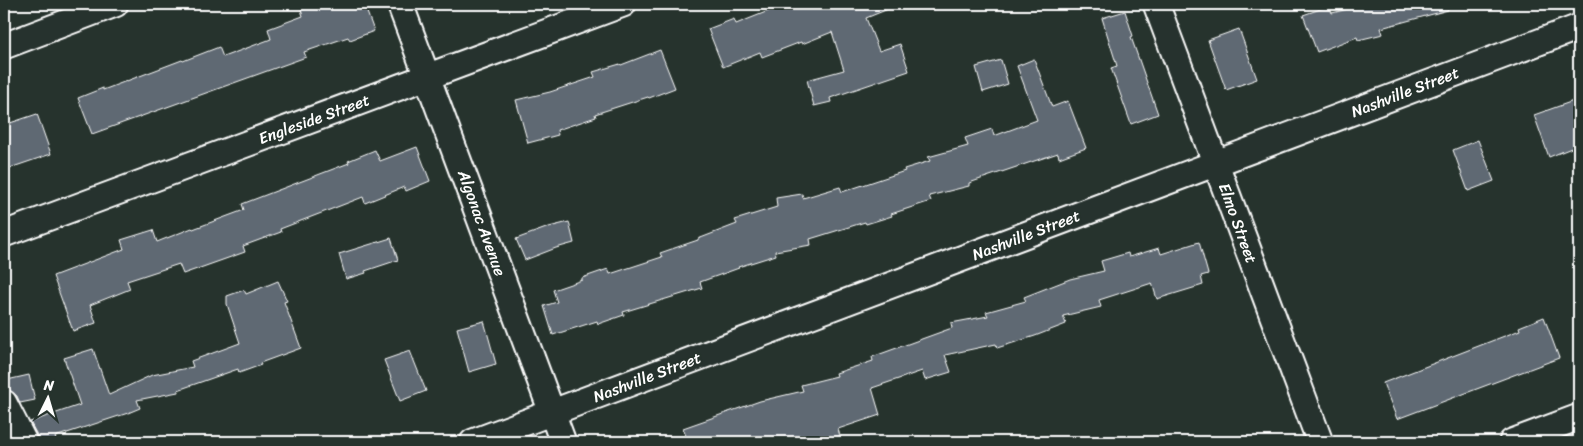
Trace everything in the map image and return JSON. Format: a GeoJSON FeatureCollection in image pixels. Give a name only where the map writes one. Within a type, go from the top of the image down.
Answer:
{"type":"FeatureCollection","features":[{"type":"Feature","properties":{"kind":"street"},"geometry":{"type":"LineString","coordinates":[[4,46],[115,4]]}},
{"type":"Feature","properties":{"kind":"street","name":"Algonac Avenue"},"geometry":{"type":"LineString","coordinates":[[400,4],[564,442]]}},
{"type":"Feature","properties":{"kind":"street","name":"Engleside Street"},"geometry":{"type":"LineString","coordinates":[[4,234],[623,4]]}},
{"type":"Feature","properties":{"kind":"street","name":"Elmo Street"},"geometry":{"type":"LineString","coordinates":[[1156,4],[1320,442]]}},
{"type":"Feature","properties":{"kind":"street","name":"Nashville Street"},"geometry":{"type":"LineString","coordinates":[[473,442],[1579,27]]}},
{"type":"Feature","properties":{"kind":"street"},"geometry":{"type":"LineString","coordinates":[[4,403],[24,442]]}},
{"type":"Feature","properties":{"kind":"street"},"geometry":{"type":"LineString","coordinates":[[1512,442],[1579,417]]}},
{"type":"Feature","properties":{"kind":"building"},"geometry":{"type":"Polygon","coordinates":[[[320,4],[364,4],[374,31],[350,40],[348,37],[304,52],[306,57],[92,134],[78,98],[219,47],[223,57],[271,39],[268,29],[303,16],[301,10],[320,4]]]}},
{"type":"Feature","properties":{"kind":"building"},"geometry":{"type":"Polygon","coordinates":[[[786,4],[898,4],[866,18],[879,51],[900,44],[909,71],[830,98],[831,102],[814,106],[807,80],[844,70],[832,32],[762,57],[760,52],[723,67],[708,29],[734,19],[736,24],[786,4]]]}},
{"type":"Feature","properties":{"kind":"building"},"geometry":{"type":"Polygon","coordinates":[[[1368,4],[1447,4],[1448,10],[1381,28],[1383,34],[1358,40],[1357,37],[1317,52],[1303,15],[1329,6],[1332,13],[1368,4]]]}},
{"type":"Feature","properties":{"kind":"building"},"geometry":{"type":"Polygon","coordinates":[[[1125,11],[1133,36],[1131,37],[1158,114],[1131,124],[1111,68],[1117,66],[1102,18],[1125,11]]]}},
{"type":"Feature","properties":{"kind":"building"},"geometry":{"type":"Polygon","coordinates":[[[1239,29],[1257,79],[1226,90],[1208,40],[1239,29]]]}},
{"type":"Feature","properties":{"kind":"building"},"geometry":{"type":"Polygon","coordinates":[[[660,50],[675,88],[595,114],[596,117],[557,130],[558,135],[528,143],[516,100],[550,92],[595,77],[593,72],[621,65],[660,50]]]}},
{"type":"Feature","properties":{"kind":"building"},"geometry":{"type":"Polygon","coordinates":[[[1034,59],[1052,107],[1068,101],[1086,148],[1059,158],[1058,153],[969,183],[969,186],[929,196],[931,201],[891,214],[892,216],[866,224],[865,222],[810,239],[811,245],[775,251],[776,255],[700,282],[702,288],[623,312],[624,315],[598,324],[597,321],[553,335],[544,306],[557,302],[553,290],[608,269],[610,274],[662,257],[660,253],[737,224],[735,220],[777,207],[776,198],[802,194],[803,198],[840,187],[842,192],[930,161],[928,157],[968,146],[965,138],[992,129],[994,136],[1037,120],[1017,66],[1034,59]]]}},
{"type":"Feature","properties":{"kind":"building"},"geometry":{"type":"Polygon","coordinates":[[[1001,60],[1008,84],[983,92],[976,67],[1001,60]]]}},
{"type":"Feature","properties":{"kind":"building"},"geometry":{"type":"Polygon","coordinates":[[[1579,99],[1579,145],[1549,157],[1534,115],[1579,99]]]}},
{"type":"Feature","properties":{"kind":"building"},"geometry":{"type":"Polygon","coordinates":[[[37,114],[51,154],[4,170],[4,125],[37,114]]]}},
{"type":"Feature","properties":{"kind":"building"},"geometry":{"type":"Polygon","coordinates":[[[1478,140],[1494,181],[1468,191],[1453,150],[1478,140]]]}},
{"type":"Feature","properties":{"kind":"building"},"geometry":{"type":"Polygon","coordinates":[[[417,147],[430,181],[406,191],[404,187],[365,203],[363,197],[280,229],[281,232],[243,246],[245,252],[183,274],[179,264],[127,281],[130,289],[90,305],[96,323],[73,331],[53,276],[124,249],[121,240],[153,230],[157,242],[244,210],[242,204],[349,163],[348,161],[375,150],[380,161],[417,147]]]}},
{"type":"Feature","properties":{"kind":"building"},"geometry":{"type":"Polygon","coordinates":[[[569,222],[574,243],[525,260],[516,239],[569,222]]]}},
{"type":"Feature","properties":{"kind":"building"},"geometry":{"type":"Polygon","coordinates":[[[391,238],[398,260],[346,279],[339,254],[391,238]]]}},
{"type":"Feature","properties":{"kind":"building"},"geometry":{"type":"Polygon","coordinates":[[[1199,242],[1208,274],[1201,276],[1203,285],[1157,299],[1152,283],[1099,300],[1101,307],[1063,316],[1066,324],[1035,336],[997,348],[996,344],[945,355],[951,372],[925,380],[922,371],[872,388],[880,415],[838,429],[840,436],[815,442],[813,437],[789,442],[688,442],[683,428],[760,401],[803,391],[801,385],[837,376],[836,373],[873,361],[872,357],[952,328],[951,323],[988,316],[986,312],[1026,301],[1024,297],[1070,279],[1104,271],[1101,261],[1128,253],[1129,257],[1159,248],[1161,254],[1199,242]]]}},
{"type":"Feature","properties":{"kind":"building"},"geometry":{"type":"Polygon","coordinates":[[[278,281],[287,301],[284,302],[301,348],[239,373],[238,369],[178,390],[178,392],[137,400],[140,408],[55,437],[57,442],[38,442],[37,435],[30,422],[80,405],[64,358],[93,349],[109,395],[152,375],[193,367],[191,361],[240,343],[227,304],[227,296],[244,290],[246,294],[278,281]]]}},
{"type":"Feature","properties":{"kind":"building"},"geometry":{"type":"Polygon","coordinates":[[[1544,317],[1559,358],[1397,419],[1383,383],[1520,330],[1519,327],[1544,317]]]}},
{"type":"Feature","properties":{"kind":"building"},"geometry":{"type":"Polygon","coordinates":[[[484,321],[496,364],[469,372],[457,328],[484,321]]]}},
{"type":"Feature","properties":{"kind":"building"},"geometry":{"type":"Polygon","coordinates":[[[410,351],[426,391],[400,401],[384,360],[410,351]]]}},
{"type":"Feature","properties":{"kind":"building"},"geometry":{"type":"Polygon","coordinates":[[[29,375],[35,400],[20,403],[17,396],[9,390],[7,380],[29,375]]]}}]}
